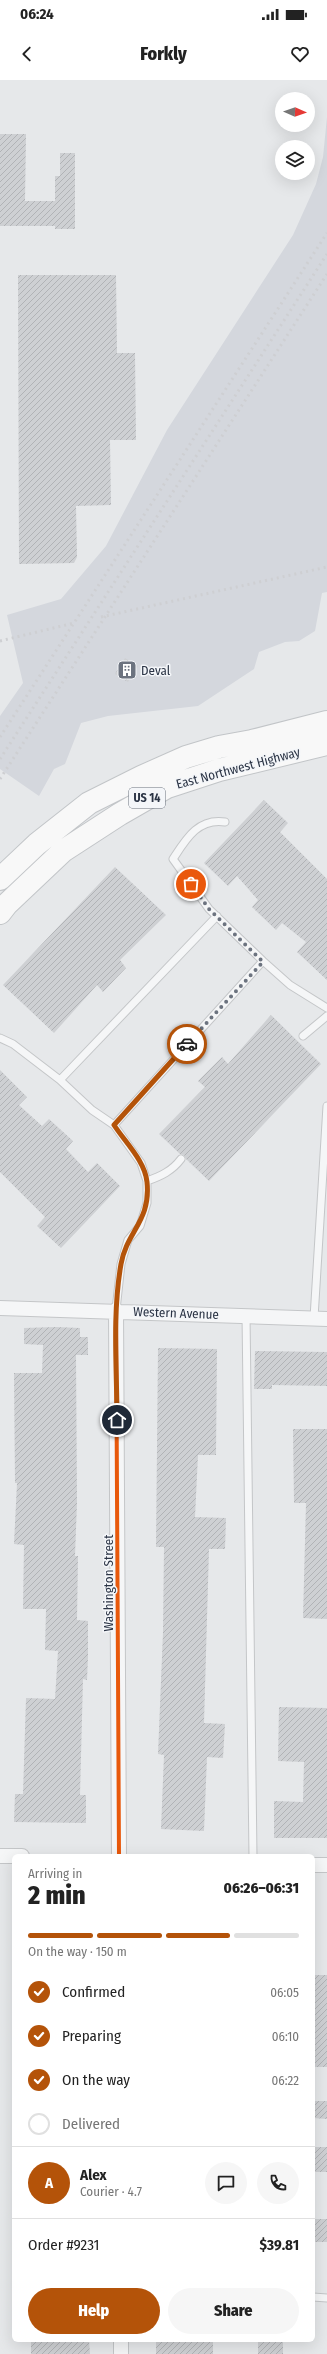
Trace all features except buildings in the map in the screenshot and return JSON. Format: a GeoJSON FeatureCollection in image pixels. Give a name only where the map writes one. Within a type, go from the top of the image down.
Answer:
{"type":"FeatureCollection","features":[{"type":"Feature","properties":{"kind":"main road","name":"East Northwest Highway"},"geometry":{"type":"LineString","coordinates":[[0,879],[37,844],[89,803],[141,777],[186,757],[219,747],[252,741],[327,722]]}},
{"type":"Feature","properties":{"kind":"main road","name":"East Northwest Highway"},"geometry":{"type":"LineString","coordinates":[[0,913],[7,904],[63,851],[120,814],[167,787],[219,770],[327,744]]}},
{"type":"Feature","properties":{"kind":"street","name":"Western Avenue"},"geometry":{"type":"LineString","coordinates":[[0,1308],[116,1310],[321,1318]]}},
{"type":"Feature","properties":{"kind":"street","name":"Washington Street"},"geometry":{"type":"LineString","coordinates":[[116,1310],[119,1854]]}},
{"type":"Feature","properties":{"kind":"street"},"geometry":{"type":"LineString","coordinates":[[0,1856],[12,1856]]}},
{"type":"Feature","properties":{"kind":"street"},"geometry":{"type":"LineString","coordinates":[[315,1865],[327,1866]]}},
{"type":"Feature","properties":{"kind":"street"},"geometry":{"type":"LineString","coordinates":[[121,2342],[121,2354]]}},
{"type":"Feature","properties":{"kind":"lane"},"geometry":{"type":"LineString","coordinates":[[225,822],[214,820],[205,823],[186,838],[173,859],[217,916],[263,962],[290,985],[327,1008]]}},
{"type":"Feature","properties":{"kind":"lane"},"geometry":{"type":"LineString","coordinates":[[60,1080],[217,916]]}},
{"type":"Feature","properties":{"kind":"lane"},"geometry":{"type":"LineString","coordinates":[[114,1125],[263,962]]}},
{"type":"Feature","properties":{"kind":"lane"},"geometry":{"type":"LineString","coordinates":[[303,1036],[327,1016]]}},
{"type":"Feature","properties":{"kind":"lane"},"geometry":{"type":"LineString","coordinates":[[0,1038],[13,1044],[60,1080],[92,1110],[114,1125],[141,1163],[147,1181],[147,1203],[140,1226],[128,1240],[121,1264],[116,1310]]}},
{"type":"Feature","properties":{"kind":"lane"},"geometry":{"type":"LineString","coordinates":[[321,1318],[327,1106]]}},
{"type":"Feature","properties":{"kind":"lane"},"geometry":{"type":"LineString","coordinates":[[147,1181],[161,1176],[175,1167],[181,1159]]}},
{"type":"Feature","properties":{"kind":"lane"},"geometry":{"type":"LineString","coordinates":[[246,1316],[253,1854]]}},
{"type":"Feature","properties":{"kind":"lane"},"geometry":{"type":"LineString","coordinates":[[315,2297],[327,2298]]}},
{"type":"Feature","properties":{"kind":"shaded area"},"geometry":{"type":"Polygon","coordinates":[[[327,117],[327,592],[322,593],[315,631],[299,641],[285,642],[259,652],[254,669],[198,706],[108,716],[81,723],[65,764],[54,769],[39,796],[0,769],[0,716],[23,683],[7,615],[61,599],[106,546],[167,430],[293,235],[316,184],[323,157],[327,117]]]}},
{"type":"Feature","properties":{"kind":"railway"},"geometry":{"type":"LineString","coordinates":[[0,737],[327,233]]}},
{"type":"Feature","properties":{"kind":"railway"},"geometry":{"type":"LineString","coordinates":[[0,759],[327,254]]}},
{"type":"Feature","properties":{"kind":"railway"},"geometry":{"type":"LineString","coordinates":[[0,779],[327,274]]}},
{"type":"Feature","properties":{"kind":"railway"},"geometry":{"type":"LineString","coordinates":[[101,617],[327,567]]}},
{"type":"Feature","properties":{"kind":"railway"},"geometry":{"type":"LineString","coordinates":[[0,641],[74,623]]}},
{"type":"Feature","properties":{"kind":"cycle path"},"geometry":{"type":"LineString","coordinates":[[116,1310],[119,1854]]}},
{"type":"Feature","properties":{"kind":"way so far"},"geometry":{"type":"LineString","coordinates":[[187,1044],[263,962],[209,909],[191,884]]}},
{"type":"Feature","properties":{"kind":"place","name":"Deval"},"geometry":{"type":"Point","coordinates":[127,670]}},
{"type":"Feature","properties":{"kind":"route"},"geometry":{"type":"LineString","coordinates":[[117,1420],[116,1310],[121,1264],[128,1240],[140,1226],[147,1203],[147,1181],[141,1163],[114,1125],[187,1044]]}}]}
